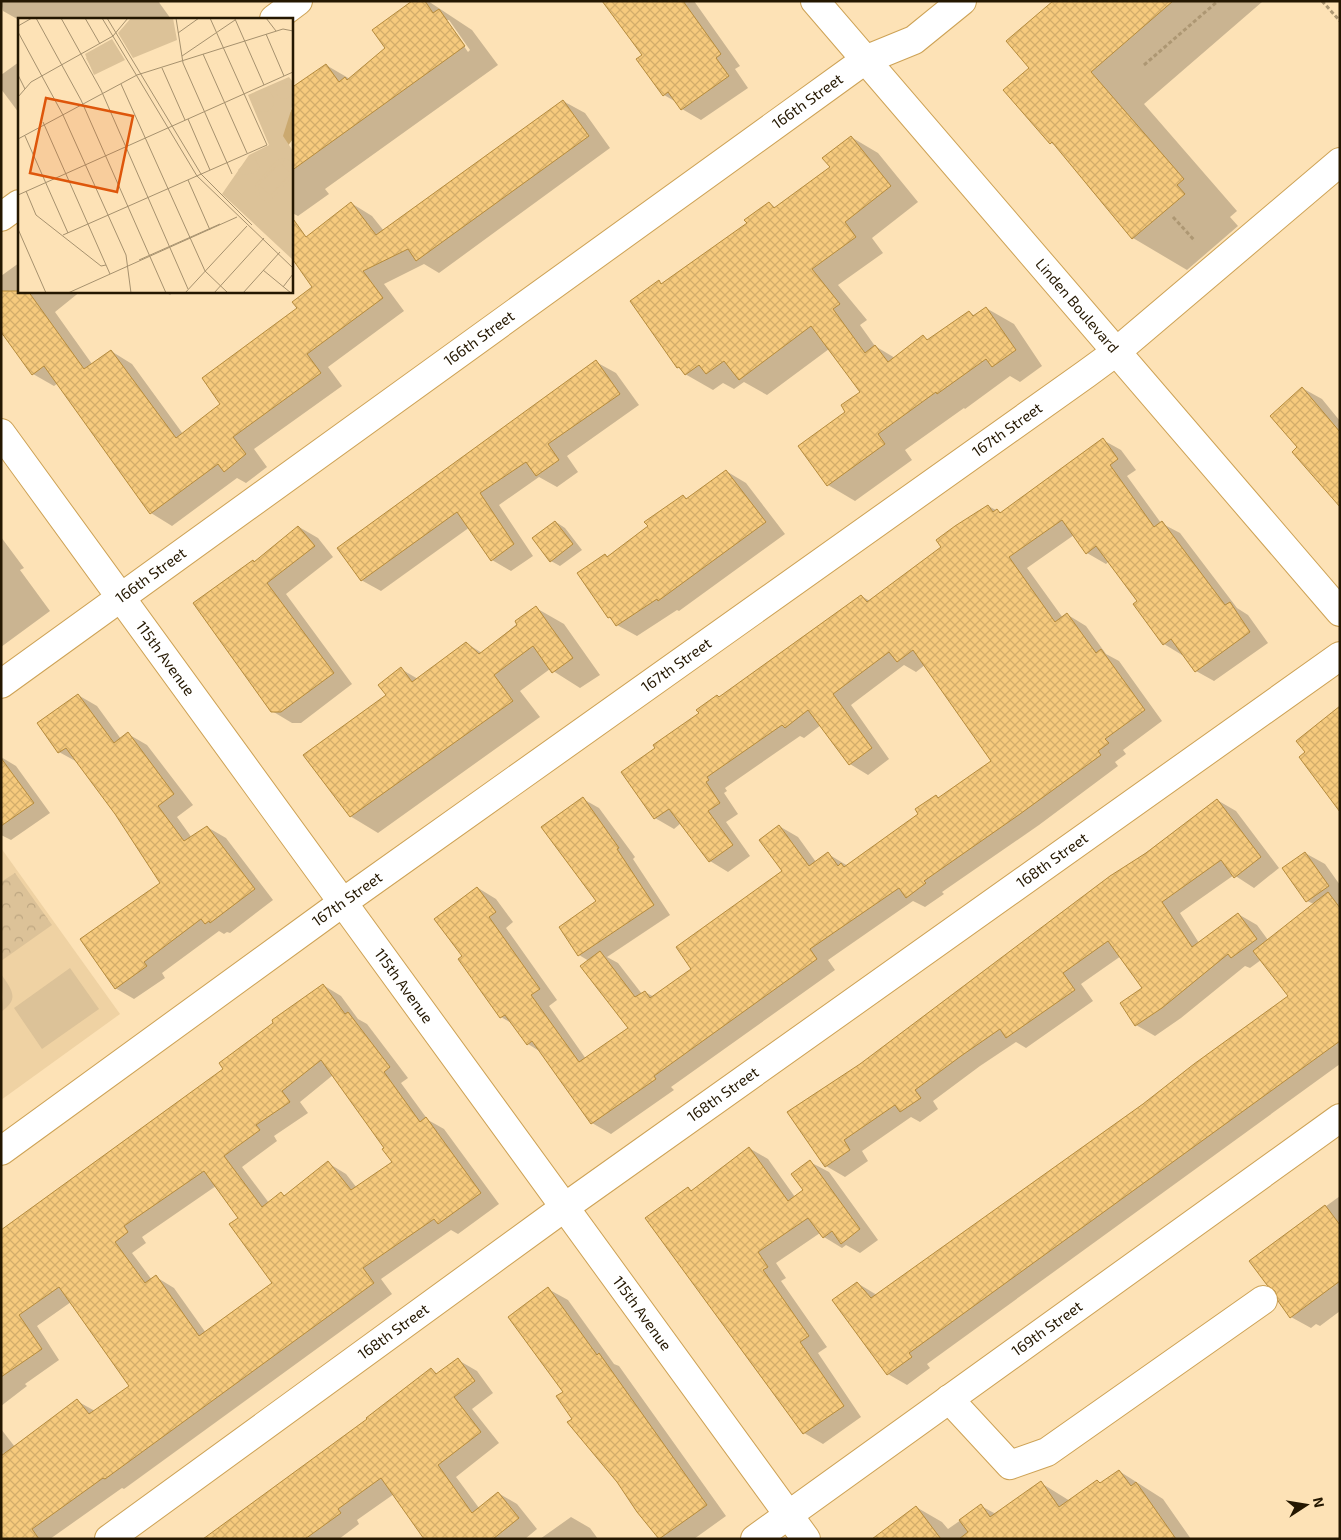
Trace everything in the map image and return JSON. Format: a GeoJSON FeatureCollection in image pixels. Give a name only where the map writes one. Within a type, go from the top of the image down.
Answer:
{"type":"FeatureCollection","features":[{"type":"Feature","properties":{"kind":"street"},"geometry":{"type":"LineString","coordinates":[[275,18],[298,1]]}},
{"type":"Feature","properties":{"kind":"street","name":"Linden Boulevard"},"geometry":{"type":"LineString","coordinates":[[815,1],[1340,612]]}},
{"type":"Feature","properties":{"kind":"street","name":"166th Street"},"geometry":{"type":"LineString","coordinates":[[1,684],[865,60],[914,40],[962,1]]}},
{"type":"Feature","properties":{"kind":"street","name":"167th Street"},"geometry":{"type":"LineString","coordinates":[[1,1151],[342,903],[1116,352],[1340,162]]}},
{"type":"Feature","properties":{"kind":"street"},"geometry":{"type":"LineString","coordinates":[[1,217],[18,205]]}},
{"type":"Feature","properties":{"kind":"street","name":"115th Avenue"},"geometry":{"type":"LineString","coordinates":[[1,433],[806,1539]]}},
{"type":"Feature","properties":{"kind":"street","name":"168th Street"},"geometry":{"type":"LineString","coordinates":[[109,1539],[565,1207],[1340,656]]}},
{"type":"Feature","properties":{"kind":"street","name":"169th Street"},"geometry":{"type":"LineString","coordinates":[[755,1539],[1340,1118]]}},
{"type":"Feature","properties":{"kind":"street"},"geometry":{"type":"LineString","coordinates":[[949,1399],[1010,1465],[1047,1452],[1262,1300]]}},
{"type":"Feature","properties":{"kind":"path"},"geometry":{"type":"LineString","coordinates":[[1144,65],[1218,1]]}},
{"type":"Feature","properties":{"kind":"path"},"geometry":{"type":"LineString","coordinates":[[1322,1],[1340,21]]}},
{"type":"Feature","properties":{"kind":"path"},"geometry":{"type":"LineString","coordinates":[[1172,217],[1194,241]]}},
{"type":"Feature","properties":{"kind":"shaded area"},"geometry":{"type":"Polygon","coordinates":[[[1,848],[120,1014],[1,1100],[1,848]]]}},
{"type":"Feature","properties":{"kind":"green space"},"geometry":{"type":"Polygon","coordinates":[[[15,873],[52,925],[1,961],[1,882],[15,873]]]}},
{"type":"Feature","properties":{"kind":"green space"},"geometry":{"type":"Polygon","coordinates":[[[70,968],[99,1009],[42,1049],[14,1008],[70,968]]]}},
{"type":"Feature","properties":{"kind":"green space"},"geometry":{"type":"Polygon","coordinates":[[[1,974],[11,990],[12,998],[11,1003],[1,1012],[3,997],[1,974]]]}},
{"type":"Feature","properties":{"kind":"building"},"geometry":{"type":"Polygon","coordinates":[[[412,1],[425,1],[433,13],[439,9],[465,46],[292,170],[292,87],[326,64],[339,82],[345,77],[347,80],[385,48],[372,30],[412,1]]]}},
{"type":"Feature","properties":{"kind":"building"},"geometry":{"type":"Polygon","coordinates":[[[602,1],[683,1],[721,54],[716,58],[729,76],[681,110],[668,92],[663,96],[636,59],[642,55],[602,1]]]}},
{"type":"Feature","properties":{"kind":"building"},"geometry":{"type":"Polygon","coordinates":[[[1053,1],[1173,1],[1091,72],[1184,179],[1177,185],[1185,194],[1132,239],[1052,142],[1050,144],[1003,90],[1029,68],[1006,41],[1053,1]]]}},
{"type":"Feature","properties":{"kind":"building"},"geometry":{"type":"Polygon","coordinates":[[[563,100],[589,136],[416,261],[408,249],[363,271],[383,298],[307,354],[321,373],[233,437],[246,454],[224,472],[218,464],[150,514],[44,366],[32,375],[1,332],[1,291],[29,292],[84,369],[111,350],[176,438],[220,404],[202,378],[297,308],[292,302],[312,287],[292,258],[292,217],[306,237],[351,202],[376,235],[563,100]]]}},
{"type":"Feature","properties":{"kind":"building"},"geometry":{"type":"Polygon","coordinates":[[[851,136],[891,186],[845,222],[856,237],[812,269],[840,304],[833,309],[865,353],[875,345],[888,362],[923,335],[927,340],[969,311],[973,316],[986,307],[1016,350],[992,367],[986,359],[937,394],[936,392],[878,434],[885,444],[827,486],[798,446],[845,412],[841,405],[860,392],[811,326],[739,380],[724,361],[706,374],[699,365],[685,375],[679,367],[677,368],[630,301],[659,280],[661,284],[747,223],[744,220],[769,202],[774,208],[830,167],[822,158],[851,136]]]}},
{"type":"Feature","properties":{"kind":"building"},"geometry":{"type":"Polygon","coordinates":[[[596,360],[620,394],[548,444],[559,460],[536,476],[526,462],[480,493],[514,544],[491,561],[457,512],[361,581],[337,548],[596,360]]]}},
{"type":"Feature","properties":{"kind":"building"},"geometry":{"type":"Polygon","coordinates":[[[1302,387],[1340,432],[1340,507],[1292,452],[1297,447],[1270,416],[1302,387]]]}},
{"type":"Feature","properties":{"kind":"building"},"geometry":{"type":"Polygon","coordinates":[[[1103,438],[1118,459],[1110,465],[1154,527],[1162,521],[1225,605],[1230,602],[1250,632],[1195,672],[1171,639],[1163,645],[1133,604],[1137,601],[1096,546],[1086,554],[1062,520],[1009,557],[1055,622],[1067,613],[1096,653],[1101,649],[1145,710],[1105,739],[1109,743],[1098,751],[1101,755],[924,881],[926,883],[906,898],[899,888],[810,949],[817,959],[654,1076],[656,1079],[591,1124],[532,1041],[527,1045],[505,1015],[500,1018],[458,959],[462,956],[434,919],[477,887],[496,912],[489,917],[540,989],[531,995],[579,1062],[628,1028],[580,966],[600,951],[635,997],[645,991],[650,998],[691,969],[676,947],[782,871],[759,840],[779,825],[809,866],[828,852],[838,866],[841,863],[844,867],[918,814],[915,809],[936,795],[938,798],[991,761],[913,650],[897,662],[889,652],[833,694],[872,748],[849,765],[808,710],[785,728],[782,725],[707,777],[709,780],[706,782],[720,803],[708,811],[733,845],[709,862],[669,809],[654,819],[621,772],[655,748],[653,745],[699,713],[696,710],[717,695],[719,697],[861,595],[867,602],[941,547],[936,540],[955,526],[988,505],[993,512],[997,509],[1000,513],[1103,438]]]}},
{"type":"Feature","properties":{"kind":"building"},"geometry":{"type":"Polygon","coordinates":[[[726,470],[766,522],[658,601],[657,599],[616,626],[610,617],[608,618],[577,573],[605,554],[607,557],[648,526],[644,522],[683,495],[686,499],[726,470]]]}},
{"type":"Feature","properties":{"kind":"building"},"geometry":{"type":"Polygon","coordinates":[[[555,521],[573,544],[550,562],[532,538],[555,521]]]}},
{"type":"Feature","properties":{"kind":"building"},"geometry":{"type":"Polygon","coordinates":[[[298,526],[315,546],[267,583],[334,673],[281,712],[271,712],[193,603],[253,560],[254,562],[298,526]]]}},
{"type":"Feature","properties":{"kind":"building"},"geometry":{"type":"Polygon","coordinates":[[[536,606],[573,658],[552,673],[533,646],[494,675],[513,701],[350,817],[303,755],[386,695],[378,685],[401,667],[412,682],[466,642],[479,654],[517,625],[515,621],[536,606]]]}},
{"type":"Feature","properties":{"kind":"building"},"geometry":{"type":"Polygon","coordinates":[[[78,694],[114,743],[128,732],[174,794],[158,806],[184,841],[207,826],[255,889],[210,923],[209,921],[205,924],[201,919],[144,962],[147,966],[115,989],[80,939],[160,883],[115,814],[66,748],[58,753],[37,723],[78,694]]]}},
{"type":"Feature","properties":{"kind":"building"},"geometry":{"type":"Polygon","coordinates":[[[1340,706],[1340,812],[1299,757],[1305,752],[1296,741],[1340,706]]]}},
{"type":"Feature","properties":{"kind":"building"},"geometry":{"type":"Polygon","coordinates":[[[1,758],[34,803],[1,826],[1,758]]]}},
{"type":"Feature","properties":{"kind":"building"},"geometry":{"type":"Polygon","coordinates":[[[583,797],[619,848],[617,849],[654,905],[578,956],[559,927],[596,901],[541,827],[583,797]]]}},
{"type":"Feature","properties":{"kind":"building"},"geometry":{"type":"Polygon","coordinates":[[[1217,799],[1261,857],[1234,878],[1221,860],[1162,902],[1192,947],[1238,913],[1257,939],[1231,958],[1228,954],[1162,1008],[1135,1026],[1120,1003],[1142,988],[1108,941],[1063,973],[1075,990],[1006,1038],[1000,1029],[961,1056],[915,1090],[921,1098],[900,1112],[895,1105],[844,1140],[850,1150],[825,1167],[787,1112],[860,1064],[1110,876],[1146,853],[1217,799]]]}},
{"type":"Feature","properties":{"kind":"building"},"geometry":{"type":"Polygon","coordinates":[[[1305,852],[1329,886],[1306,902],[1282,868],[1305,852]]]}},
{"type":"Feature","properties":{"kind":"building"},"geometry":{"type":"Polygon","coordinates":[[[1328,892],[1340,908],[1340,1041],[909,1353],[912,1357],[887,1375],[832,1300],[857,1282],[871,1298],[1143,1104],[1194,1064],[1288,996],[1253,951],[1328,892]]]}},
{"type":"Feature","properties":{"kind":"building"},"geometry":{"type":"Polygon","coordinates":[[[323,984],[345,1014],[348,1012],[390,1067],[384,1072],[420,1122],[426,1117],[481,1193],[438,1224],[434,1219],[363,1268],[374,1283],[105,1479],[103,1478],[32,1529],[39,1539],[1,1539],[1,1456],[77,1399],[89,1414],[129,1386],[59,1287],[19,1315],[42,1349],[1,1377],[1,1230],[223,1069],[219,1063],[273,1023],[272,1020],[323,984]],[[321,1060],[282,1091],[290,1102],[256,1125],[260,1130],[224,1156],[262,1207],[281,1192],[284,1196],[328,1161],[351,1190],[392,1162],[321,1060]],[[204,1171],[124,1226],[128,1232],[115,1242],[145,1283],[156,1275],[199,1336],[272,1283],[229,1224],[238,1218],[204,1171]]]}},
{"type":"Feature","properties":{"kind":"building"},"geometry":{"type":"Polygon","coordinates":[[[749,1147],[788,1201],[803,1190],[791,1174],[810,1160],[860,1229],[841,1244],[832,1231],[823,1238],[808,1218],[758,1252],[768,1267],[763,1270],[809,1336],[800,1342],[844,1406],[803,1434],[645,1218],[688,1187],[691,1191],[749,1147]]]}},
{"type":"Feature","properties":{"kind":"building"},"geometry":{"type":"Polygon","coordinates":[[[1325,1205],[1340,1225],[1340,1281],[1290,1318],[1278,1301],[1275,1291],[1267,1285],[1249,1261],[1325,1205]]]}},
{"type":"Feature","properties":{"kind":"building"},"geometry":{"type":"Polygon","coordinates":[[[548,1287],[597,1355],[599,1353],[707,1505],[659,1539],[637,1512],[617,1482],[567,1422],[572,1419],[556,1396],[563,1392],[508,1317],[548,1287]]]}},
{"type":"Feature","properties":{"kind":"building"},"geometry":{"type":"Polygon","coordinates":[[[458,1358],[475,1381],[454,1397],[481,1432],[438,1465],[472,1513],[498,1492],[519,1518],[493,1539],[424,1539],[381,1478],[338,1509],[341,1513],[305,1539],[203,1539],[367,1419],[431,1368],[436,1374],[458,1358]]]}},
{"type":"Feature","properties":{"kind":"building"},"geometry":{"type":"Polygon","coordinates":[[[1119,1470],[1131,1486],[1136,1482],[1176,1539],[959,1539],[968,1532],[959,1520],[981,1504],[990,1517],[1041,1481],[1059,1507],[1097,1480],[1100,1483],[1119,1470]]]}},
{"type":"Feature","properties":{"kind":"building"},"geometry":{"type":"Polygon","coordinates":[[[916,1506],[941,1539],[872,1539],[916,1506]]]}}]}
